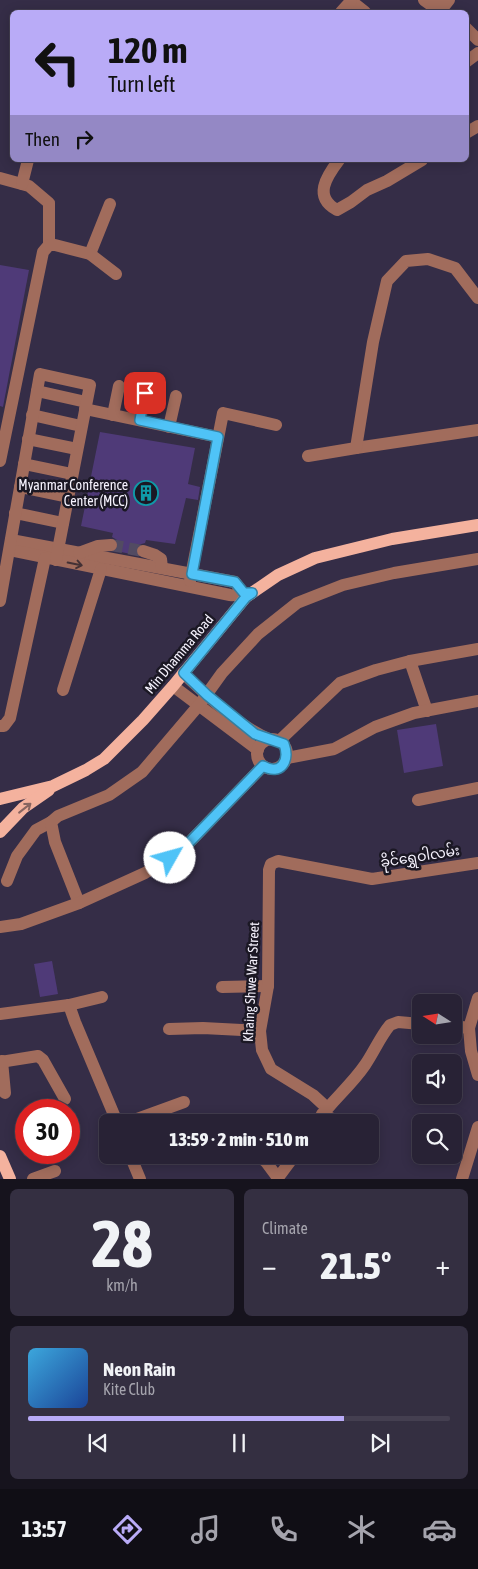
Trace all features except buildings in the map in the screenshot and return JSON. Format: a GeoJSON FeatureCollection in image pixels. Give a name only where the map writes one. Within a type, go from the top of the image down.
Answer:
{"type":"FeatureCollection","features":[{"type":"Feature","properties":{"kind":"main road","name":"Min Dhamma Road"},"geometry":{"type":"LineString","coordinates":[[0,799],[53,786],[104,759],[143,720],[173,686],[248,593],[278,575],[315,558],[392,539],[478,525]]}},
{"type":"Feature","properties":{"kind":"main road"},"geometry":{"type":"LineString","coordinates":[[0,832],[22,808],[53,786]]}},
{"type":"Feature","properties":{"kind":"main road"},"geometry":{"type":"LineString","coordinates":[[0,1158],[10,1179]]}},
{"type":"Feature","properties":{"kind":"street"},"geometry":{"type":"LineString","coordinates":[[350,0],[362,10]]}},
{"type":"Feature","properties":{"kind":"street"},"geometry":{"type":"LineString","coordinates":[[424,0],[430,5],[449,6]]}},
{"type":"Feature","properties":{"kind":"street"},"geometry":{"type":"LineString","coordinates":[[469,31],[478,40]]}},
{"type":"Feature","properties":{"kind":"street"},"geometry":{"type":"LineString","coordinates":[[22,184],[28,162]]}},
{"type":"Feature","properties":{"kind":"street"},"geometry":{"type":"LineString","coordinates":[[337,162],[333,167],[322,196],[330,206],[337,210],[352,202],[367,190],[387,181],[403,165]]}},
{"type":"Feature","properties":{"kind":"street"},"geometry":{"type":"LineString","coordinates":[[0,178],[29,186],[49,203],[49,246]]}},
{"type":"Feature","properties":{"kind":"street"},"geometry":{"type":"LineString","coordinates":[[90,254],[110,204]]}},
{"type":"Feature","properties":{"kind":"street"},"geometry":{"type":"LineString","coordinates":[[0,461],[4,416],[43,252],[49,246],[55,245],[90,254],[116,274]]}},
{"type":"Feature","properties":{"kind":"street"},"geometry":{"type":"LineString","coordinates":[[356,448],[373,342],[387,281],[406,261],[428,259],[454,268],[478,298]]}},
{"type":"Feature","properties":{"kind":"street"},"geometry":{"type":"LineString","coordinates":[[0,601],[8,538],[15,513],[40,374],[90,385],[63,523],[10,718],[4,726],[0,726]]}},
{"type":"Feature","properties":{"kind":"street"},"geometry":{"type":"LineString","coordinates":[[113,415],[119,386]]}},
{"type":"Feature","properties":{"kind":"street"},"geometry":{"type":"LineString","coordinates":[[37,391],[113,415],[218,437]]}},
{"type":"Feature","properties":{"kind":"street"},"geometry":{"type":"LineString","coordinates":[[140,420],[145,393]]}},
{"type":"Feature","properties":{"kind":"street"},"geometry":{"type":"LineString","coordinates":[[169,427],[176,396]]}},
{"type":"Feature","properties":{"kind":"street"},"geometry":{"type":"LineString","coordinates":[[191,580],[223,414],[276,425]]}},
{"type":"Feature","properties":{"kind":"street"},"geometry":{"type":"LineString","coordinates":[[32,415],[81,426]]}},
{"type":"Feature","properties":{"kind":"street"},"geometry":{"type":"LineString","coordinates":[[308,456],[478,430]]}},
{"type":"Feature","properties":{"kind":"street"},"geometry":{"type":"LineString","coordinates":[[28,439],[77,449]]}},
{"type":"Feature","properties":{"kind":"street"},"geometry":{"type":"LineString","coordinates":[[24,464],[72,474]]}},
{"type":"Feature","properties":{"kind":"street"},"geometry":{"type":"LineString","coordinates":[[20,486],[68,497]]}},
{"type":"Feature","properties":{"kind":"street"},"geometry":{"type":"LineString","coordinates":[[15,513],[63,523]]}},
{"type":"Feature","properties":{"kind":"street"},"geometry":{"type":"LineString","coordinates":[[8,538],[53,556],[101,569],[162,568],[236,596],[248,593]]}},
{"type":"Feature","properties":{"kind":"street"},"geometry":{"type":"LineString","coordinates":[[53,556],[79,553],[98,546],[111,545]]}},
{"type":"Feature","properties":{"kind":"street"},"geometry":{"type":"LineString","coordinates":[[143,551],[161,559],[162,568]]}},
{"type":"Feature","properties":{"kind":"street"},"geometry":{"type":"LineString","coordinates":[[79,553],[124,568],[191,580]]}},
{"type":"Feature","properties":{"kind":"street"},"geometry":{"type":"LineString","coordinates":[[7,881],[17,856],[36,830],[58,816],[110,795],[142,772],[203,700],[222,673],[258,634],[297,603],[343,585],[394,573],[478,559]]}},
{"type":"Feature","properties":{"kind":"street"},"geometry":{"type":"LineString","coordinates":[[63,690],[101,569]]}},
{"type":"Feature","properties":{"kind":"street"},"geometry":{"type":"LineString","coordinates":[[173,686],[203,700],[255,734],[274,740],[284,744],[287,758],[282,766],[272,769],[263,766],[258,759],[258,750],[264,741],[274,740],[340,683],[376,670],[410,661],[478,649]]}},
{"type":"Feature","properties":{"kind":"street"},"geometry":{"type":"LineString","coordinates":[[410,661],[427,711]]}},
{"type":"Feature","properties":{"kind":"street"},"geometry":{"type":"LineString","coordinates":[[184,673],[203,700],[258,750]]}},
{"type":"Feature","properties":{"kind":"street"},"geometry":{"type":"LineString","coordinates":[[287,758],[334,749],[375,727],[427,711],[478,701]]}},
{"type":"Feature","properties":{"kind":"street"},"geometry":{"type":"LineString","coordinates":[[0,927],[21,924],[79,903],[145,873],[182,850],[263,766]]}},
{"type":"Feature","properties":{"kind":"street"},"geometry":{"type":"LineString","coordinates":[[418,800],[478,788]]}},
{"type":"Feature","properties":{"kind":"street"},"geometry":{"type":"LineString","coordinates":[[50,822],[55,842],[79,903]]}},
{"type":"Feature","properties":{"kind":"street","name":"ခိုင်ရွှေဝါလမ်း"},"geometry":{"type":"LineString","coordinates":[[268,986],[269,870],[271,864],[278,861],[372,879],[478,863]]}},
{"type":"Feature","properties":{"kind":"street"},"geometry":{"type":"LineString","coordinates":[[222,987],[268,986]]}},
{"type":"Feature","properties":{"kind":"street","name":"Khaing Shwe War Street"},"geometry":{"type":"LineString","coordinates":[[268,986],[260,1031],[262,1050],[271,1069],[313,1095],[322,1114]]}},
{"type":"Feature","properties":{"kind":"street"},"geometry":{"type":"LineString","coordinates":[[0,1014],[102,997]]}},
{"type":"Feature","properties":{"kind":"street"},"geometry":{"type":"LineString","coordinates":[[478,998],[472,1026],[471,1051],[478,1075]]}},
{"type":"Feature","properties":{"kind":"street"},"geometry":{"type":"LineString","coordinates":[[69,1004],[91,1063],[113,1114]]}},
{"type":"Feature","properties":{"kind":"street"},"geometry":{"type":"LineString","coordinates":[[323,1114],[365,1065],[390,1025],[398,1022],[412,1023]]}},
{"type":"Feature","properties":{"kind":"street"},"geometry":{"type":"LineString","coordinates":[[169,1029],[203,1028],[260,1031]]}},
{"type":"Feature","properties":{"kind":"street"},"geometry":{"type":"LineString","coordinates":[[5,1093],[1,1062],[38,1056],[43,1060],[65,1099]]}},
{"type":"Feature","properties":{"kind":"street"},"geometry":{"type":"LineString","coordinates":[[151,1114],[184,1102]]}},
{"type":"Feature","properties":{"kind":"street"},"geometry":{"type":"LineString","coordinates":[[462,1179],[475,1151],[478,1128]]}},
{"type":"Feature","properties":{"kind":"street"},"geometry":{"type":"LineString","coordinates":[[134,1164],[140,1179]]}},
{"type":"Feature","properties":{"kind":"street"},"geometry":{"type":"LineString","coordinates":[[266,1164],[278,1178],[288,1164]]}},
{"type":"Feature","properties":{"kind":"street"},"geometry":{"type":"LineString","coordinates":[[33,1179],[55,1171]]}},
{"type":"Feature","properties":{"kind":"tunnel"},"geometry":{"type":"LineString","coordinates":[[111,545],[143,551]]}},
{"type":"Feature","properties":{"kind":"place","name":"Myanmar Conference Center (MCC)"},"geometry":{"type":"Point","coordinates":[146,493]}},
{"type":"Feature","properties":{"kind":"route"},"geometry":{"type":"LineString","coordinates":[[145,393],[140,420],[218,437],[192,574],[235,582],[244,593],[252,593],[246,597],[184,673],[207,695],[255,734],[279,741],[284,744],[287,752],[287,758],[282,766],[267,769],[263,766],[182,850],[170,858]]}}]}
